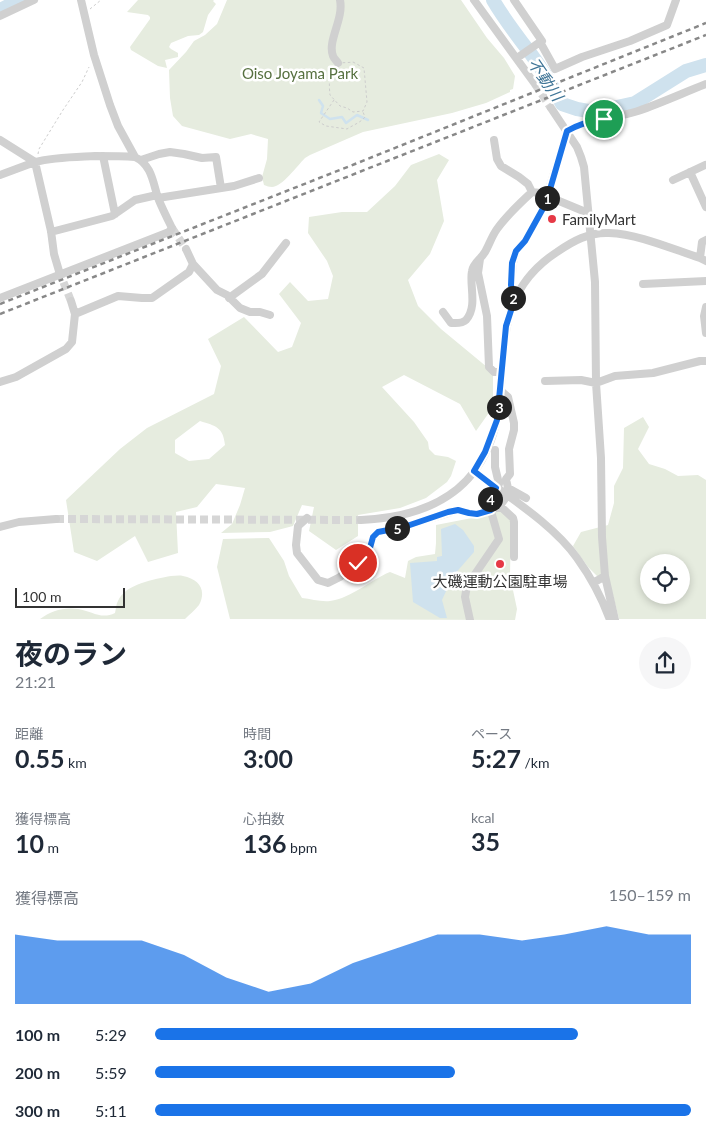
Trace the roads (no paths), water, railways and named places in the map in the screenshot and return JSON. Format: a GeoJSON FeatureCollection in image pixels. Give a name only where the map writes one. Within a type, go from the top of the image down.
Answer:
{"type":"FeatureCollection","features":[{"type":"Feature","properties":{"kind":"street"},"geometry":{"type":"LineString","coordinates":[[0,16],[34,0]]}},
{"type":"Feature","properties":{"kind":"street"},"geometry":{"type":"LineString","coordinates":[[0,298],[169,232],[172,228],[158,196],[150,171],[138,159],[118,126],[94,55],[81,0]]}},
{"type":"Feature","properties":{"kind":"street"},"geometry":{"type":"LineString","coordinates":[[338,63],[333,56],[332,42],[342,7],[340,0]]}},
{"type":"Feature","properties":{"kind":"street"},"geometry":{"type":"LineString","coordinates":[[474,0],[518,57],[535,84]]}},
{"type":"Feature","properties":{"kind":"street"},"geometry":{"type":"LineString","coordinates":[[514,0],[542,40],[540,42],[555,69],[582,57],[630,42],[668,25],[676,0]]}},
{"type":"Feature","properties":{"kind":"street"},"geometry":{"type":"LineString","coordinates":[[518,57],[540,42]]}},
{"type":"Feature","properties":{"kind":"street"},"geometry":{"type":"LineString","coordinates":[[514,301],[511,285],[512,263],[516,251],[525,241],[546,203],[567,131],[591,121],[638,111],[706,84]]}},
{"type":"Feature","properties":{"kind":"street"},"geometry":{"type":"LineString","coordinates":[[551,108],[577,147],[584,167],[594,280],[602,537],[605,576],[615,620]]}},
{"type":"Feature","properties":{"kind":"street"},"geometry":{"type":"LineString","coordinates":[[0,140],[35,162],[51,232],[58,274]]}},
{"type":"Feature","properties":{"kind":"street"},"geometry":{"type":"LineString","coordinates":[[494,140],[497,158],[501,166],[528,184],[532,192]]}},
{"type":"Feature","properties":{"kind":"street"},"geometry":{"type":"LineString","coordinates":[[0,175],[43,160],[102,156],[124,156],[138,159],[170,152],[202,158],[216,157],[220,188]]}},
{"type":"Feature","properties":{"kind":"street"},"geometry":{"type":"LineString","coordinates":[[102,156],[115,214]]}},
{"type":"Feature","properties":{"kind":"street"},"geometry":{"type":"LineString","coordinates":[[672,180],[705,165]]}},
{"type":"Feature","properties":{"kind":"street"},"geometry":{"type":"LineString","coordinates":[[690,172],[706,208]]}},
{"type":"Feature","properties":{"kind":"street"},"geometry":{"type":"LineString","coordinates":[[51,232],[112,216],[135,200],[234,186],[259,178]]}},
{"type":"Feature","properties":{"kind":"street"},"geometry":{"type":"LineString","coordinates":[[443,312],[451,323],[460,323],[465,320],[470,313],[473,298],[472,270],[474,264],[485,252],[496,230],[532,192],[540,193],[588,213]]}},
{"type":"Feature","properties":{"kind":"street"},"geometry":{"type":"LineString","coordinates":[[361,520],[382,519],[416,512],[446,498],[470,477],[485,452],[497,420],[506,326],[514,301],[529,276],[544,261],[565,246],[591,234],[629,235],[703,259],[702,242],[706,240]]}},
{"type":"Feature","properties":{"kind":"street"},"geometry":{"type":"LineString","coordinates":[[230,298],[262,274],[286,243]]}},
{"type":"Feature","properties":{"kind":"street"},"geometry":{"type":"LineString","coordinates":[[186,249],[193,264],[217,290],[230,298],[240,308],[250,312],[270,315]]}},
{"type":"Feature","properties":{"kind":"street"},"geometry":{"type":"LineString","coordinates":[[480,259],[478,273],[487,316],[489,367],[494,372],[502,372]]}},
{"type":"Feature","properties":{"kind":"street"},"geometry":{"type":"LineString","coordinates":[[75,314],[118,296],[152,298],[189,272],[193,264]]}},
{"type":"Feature","properties":{"kind":"street"},"geometry":{"type":"LineString","coordinates":[[643,284],[706,281]]}},
{"type":"Feature","properties":{"kind":"street"},"geometry":{"type":"LineString","coordinates":[[0,382],[16,377],[66,348],[72,342],[75,314],[71,301]]}},
{"type":"Feature","properties":{"kind":"street"},"geometry":{"type":"LineString","coordinates":[[706,307],[704,316],[706,333]]}},
{"type":"Feature","properties":{"kind":"street"},"geometry":{"type":"LineString","coordinates":[[545,381],[581,380],[596,384],[615,376],[653,373],[706,361]]}},
{"type":"Feature","properties":{"kind":"street"},"geometry":{"type":"LineString","coordinates":[[500,390],[508,397],[514,423],[509,448],[510,474],[506,479],[508,488],[526,498]]}},
{"type":"Feature","properties":{"kind":"street"},"geometry":{"type":"LineString","coordinates":[[470,620],[466,603],[467,586],[499,539],[488,501],[498,484],[495,450]]}},
{"type":"Feature","properties":{"kind":"street"},"geometry":{"type":"LineString","coordinates":[[474,471],[558,536],[577,557],[593,583],[610,620]]}},
{"type":"Feature","properties":{"kind":"street"},"geometry":{"type":"LineString","coordinates":[[307,518],[298,526],[297,553],[318,580],[328,582],[340,577],[368,555],[373,537],[378,532],[404,527],[458,510],[477,514],[499,507],[507,496]]}},
{"type":"Feature","properties":{"kind":"street"},"geometry":{"type":"LineString","coordinates":[[500,506],[510,515],[514,522],[514,557]]}},
{"type":"Feature","properties":{"kind":"street"},"geometry":{"type":"LineString","coordinates":[[0,526],[56,519]]}},
{"type":"Feature","properties":{"kind":"street"},"geometry":{"type":"LineString","coordinates":[[593,583],[605,576]]}},
{"type":"Feature","properties":{"kind":"water"},"geometry":{"type":"Polygon","coordinates":[[[455,524],[463,530],[474,546],[474,552],[453,576],[442,600],[447,618],[440,618],[413,602],[410,563],[437,561],[437,557],[442,556],[441,529],[455,524]]]}},
{"type":"Feature","properties":{"kind":"waterway"},"geometry":{"type":"LineString","coordinates":[[0,10],[20,0]]}},
{"type":"Feature","properties":{"kind":"waterway","name":"不動川"},"geometry":{"type":"LineString","coordinates":[[493,0],[506,21],[540,66],[562,104],[577,109],[594,112],[635,103],[686,71],[706,65]]}},
{"type":"Feature","properties":{"kind":"waterway"},"geometry":{"type":"LineString","coordinates":[[319,100],[323,106],[321,113],[330,119],[342,117],[346,123],[357,115],[368,120]]}},
{"type":"Feature","properties":{"kind":"tunnel"},"geometry":{"type":"LineString","coordinates":[[535,84],[551,108]]}},
{"type":"Feature","properties":{"kind":"tunnel"},"geometry":{"type":"LineString","coordinates":[[172,228],[186,249]]}},
{"type":"Feature","properties":{"kind":"tunnel"},"geometry":{"type":"LineString","coordinates":[[59,271],[71,301]]}},
{"type":"Feature","properties":{"kind":"tunnel"},"geometry":{"type":"LineString","coordinates":[[56,519],[361,520]]}},
{"type":"Feature","properties":{"kind":"railway"},"geometry":{"type":"LineString","coordinates":[[0,304],[706,23]]}},
{"type":"Feature","properties":{"kind":"railway"},"geometry":{"type":"LineString","coordinates":[[0,314],[706,35]]}},
{"type":"Feature","properties":{"kind":"place","name":"FamilyMart"},"geometry":{"type":"Point","coordinates":[552,219]}},
{"type":"Feature","properties":{"kind":"place","name":"大磯運動公園駐車場"},"geometry":{"type":"Point","coordinates":[500,564]}},
{"type":"Feature","properties":{"kind":"park label","name":"Oiso Joyama Park"},"geometry":{"type":"Point","coordinates":[300,73]}}]}
